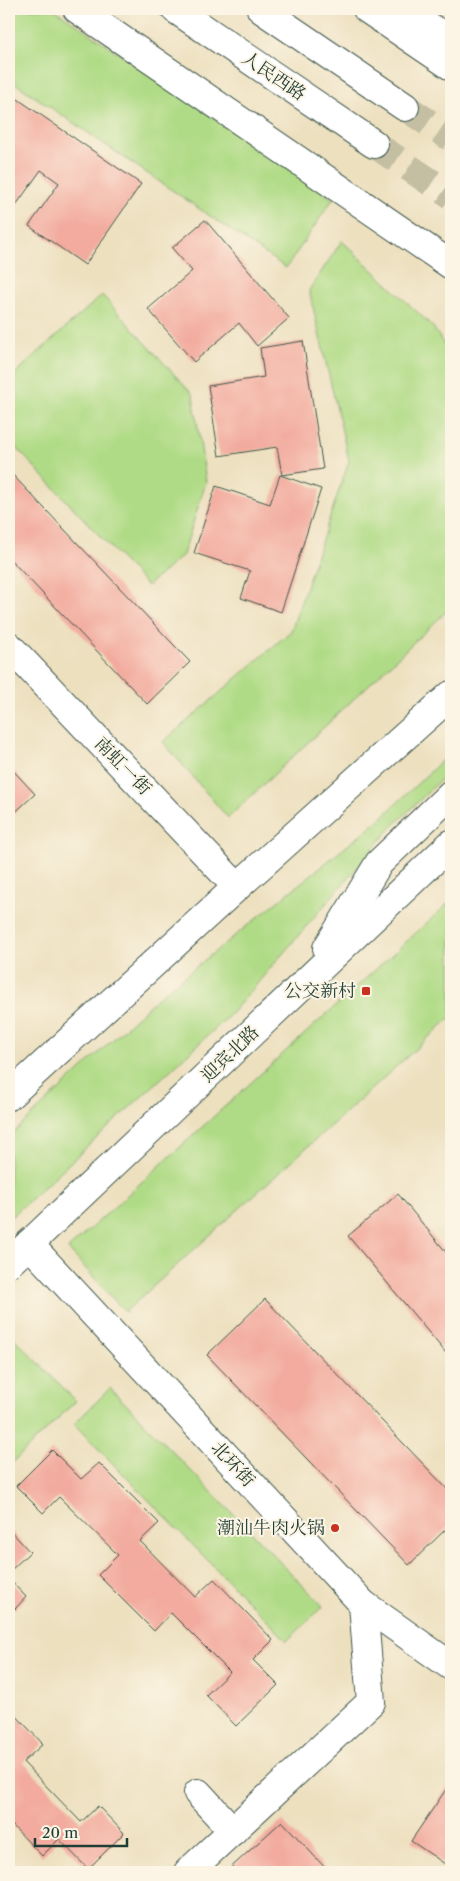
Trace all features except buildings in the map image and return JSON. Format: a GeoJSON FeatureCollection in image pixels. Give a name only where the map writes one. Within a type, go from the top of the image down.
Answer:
{"type":"FeatureCollection","features":[{"type":"Feature","properties":{"kind":"main road"},"geometry":{"type":"LineString","coordinates":[[78,9],[451,266]]}},
{"type":"Feature","properties":{"kind":"main road","name":"人民西路"},"geometry":{"type":"LineString","coordinates":[[175,9],[374,144]]}},
{"type":"Feature","properties":{"kind":"main road"},"geometry":{"type":"LineString","coordinates":[[261,9],[405,107]]}},
{"type":"Feature","properties":{"kind":"main road"},"geometry":{"type":"LineString","coordinates":[[367,9],[451,66]]}},
{"type":"Feature","properties":{"kind":"main road"},"geometry":{"type":"LineString","coordinates":[[397,9],[451,39]]}},
{"type":"Feature","properties":{"kind":"main road"},"geometry":{"type":"LineString","coordinates":[[336,186],[451,283]]}},
{"type":"Feature","properties":{"kind":"main road","name":"南虹一街"},"geometry":{"type":"LineString","coordinates":[[9,646],[237,886]]}},
{"type":"Feature","properties":{"kind":"main road"},"geometry":{"type":"LineString","coordinates":[[370,768],[451,673]]}},
{"type":"Feature","properties":{"kind":"main road"},"geometry":{"type":"LineString","coordinates":[[9,1096],[237,886],[451,695]]}},
{"type":"Feature","properties":{"kind":"main road"},"geometry":{"type":"LineString","coordinates":[[308,979],[378,863],[451,794]]}},
{"type":"Feature","properties":{"kind":"main road","name":"迎宾北路"},"geometry":{"type":"LineString","coordinates":[[9,1263],[451,844]]}},
{"type":"Feature","properties":{"kind":"main road","name":"北环街"},"geometry":{"type":"LineString","coordinates":[[29,1244],[363,1604],[451,1666]]}},
{"type":"Feature","properties":{"kind":"main road"},"geometry":{"type":"LineString","coordinates":[[188,1872],[371,1702],[363,1604]]}},
{"type":"Feature","properties":{"kind":"main road"},"geometry":{"type":"LineString","coordinates":[[198,1793],[233,1831]]}},
{"type":"Feature","properties":{"kind":"green space"},"geometry":{"type":"Polygon","coordinates":[[[9,9],[54,9],[333,199],[286,268],[9,79],[9,9]]]}},
{"type":"Feature","properties":{"kind":"green space"},"geometry":{"type":"Polygon","coordinates":[[[342,241],[433,327],[451,356],[451,607],[228,818],[163,742],[291,631],[349,461],[309,290],[342,241]]]}},
{"type":"Feature","properties":{"kind":"green space"},"geometry":{"type":"Polygon","coordinates":[[[102,295],[193,395],[206,482],[183,555],[147,586],[9,440],[9,379],[102,295]]]}},
{"type":"Feature","properties":{"kind":"green space"},"geometry":{"type":"Polygon","coordinates":[[[451,752],[451,770],[391,828],[230,1015],[9,1219],[9,1137],[156,999],[378,821],[451,752]]]}},
{"type":"Feature","properties":{"kind":"green space"},"geometry":{"type":"Polygon","coordinates":[[[451,901],[451,1017],[125,1312],[68,1249],[451,901]]]}},
{"type":"Feature","properties":{"kind":"green space"},"geometry":{"type":"Polygon","coordinates":[[[14,1338],[76,1401],[9,1466],[9,1343],[14,1338]]]}},
{"type":"Feature","properties":{"kind":"green space"},"geometry":{"type":"Polygon","coordinates":[[[110,1388],[323,1606],[287,1641],[74,1424],[110,1388]]]}},
{"type":"Feature","properties":{"kind":"tunnel"},"geometry":{"type":"LineString","coordinates":[[405,107],[451,138]]}},
{"type":"Feature","properties":{"kind":"tunnel"},"geometry":{"type":"LineString","coordinates":[[374,144],[451,196]]}},
{"type":"Feature","properties":{"kind":"place","name":"公交新村"},"geometry":{"type":"Point","coordinates":[366,991]}},
{"type":"Feature","properties":{"kind":"place","name":"潮汕牛肉火锅"},"geometry":{"type":"Point","coordinates":[335,1528]}}]}
